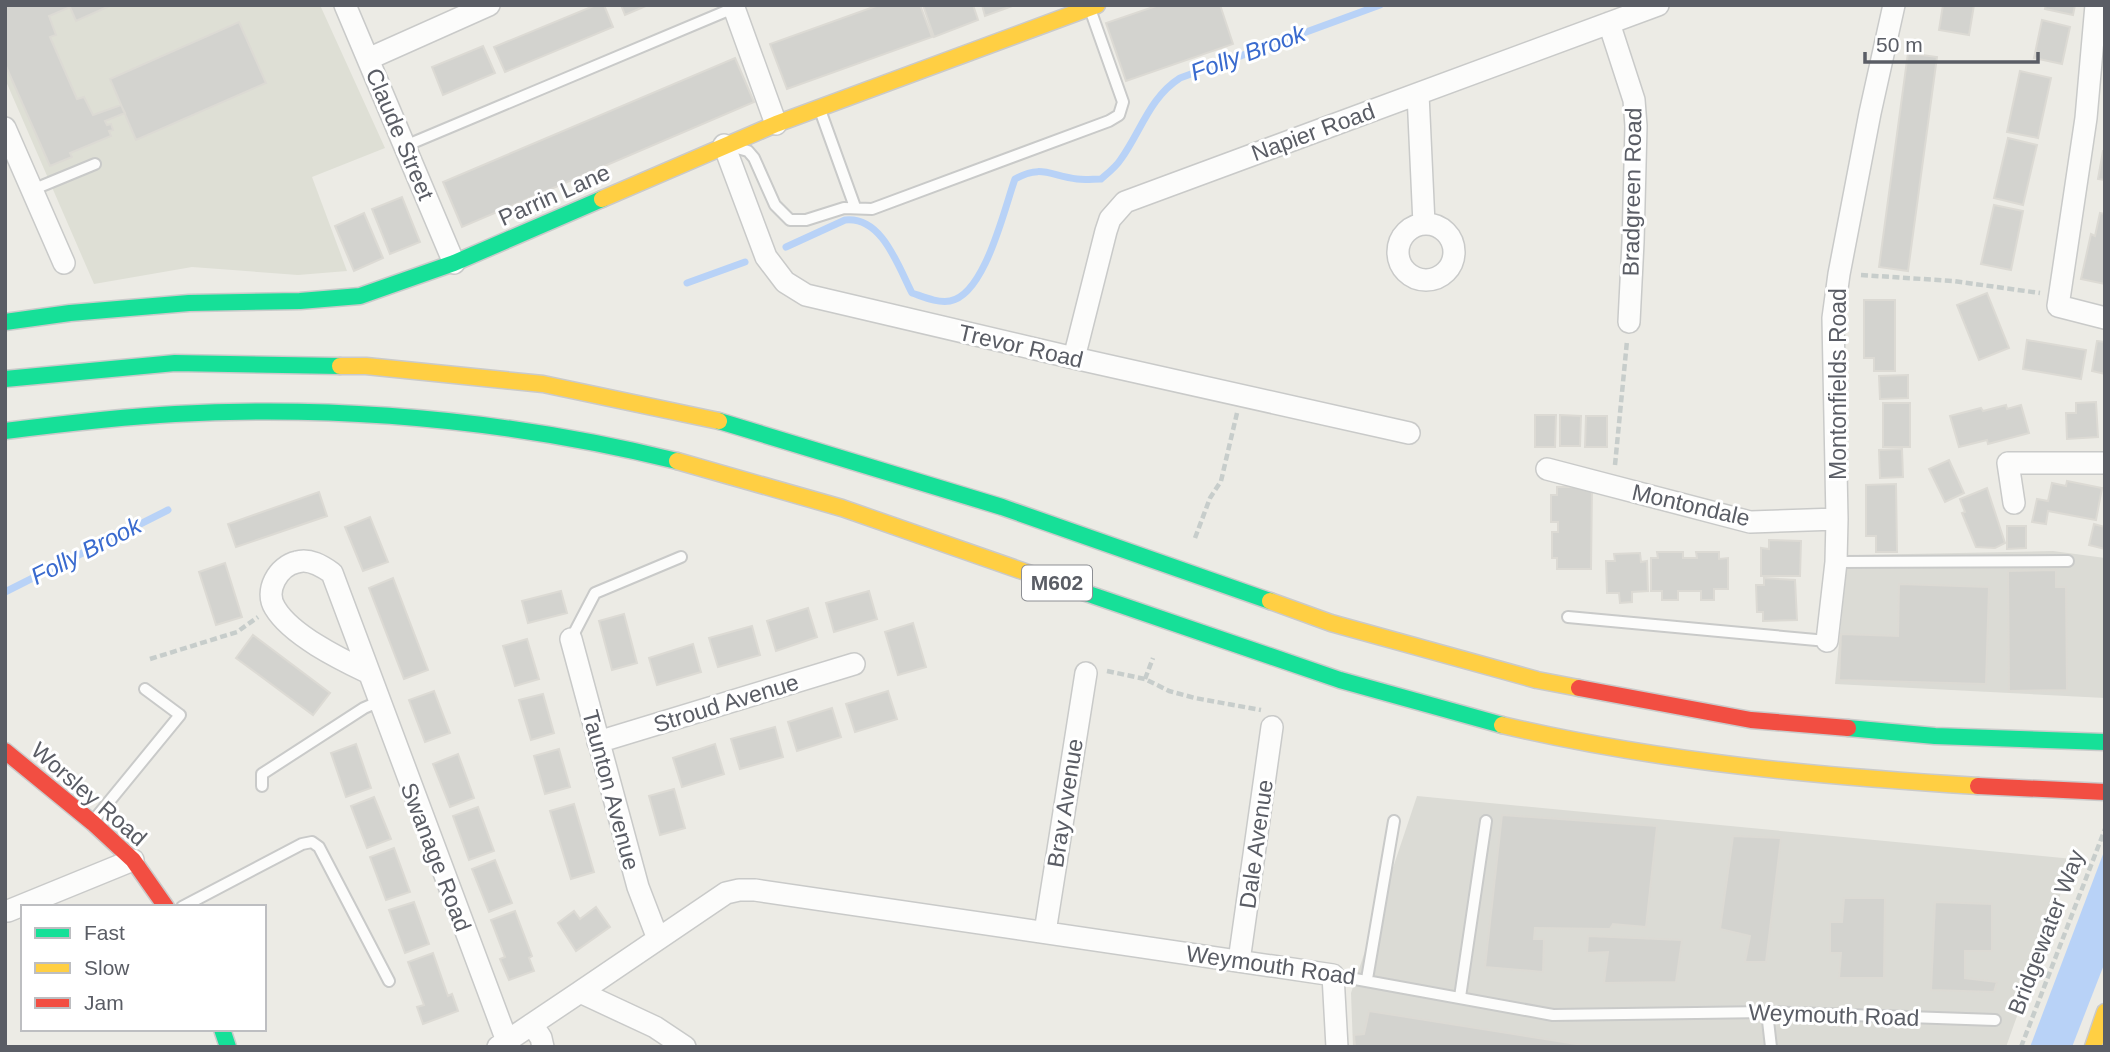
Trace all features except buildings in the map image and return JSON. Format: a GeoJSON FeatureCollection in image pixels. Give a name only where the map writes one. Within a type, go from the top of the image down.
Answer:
{"type":"FeatureCollection","features":[{"type":"Feature","properties":{"kind":"main road","name":"Parrin Lane"},"geometry":{"type":"LineString","coordinates":[[5,322],[70,313],[188,303],[300,301],[360,296],[454,264],[724,145],[819,107],[1093,7]]}},
{"type":"Feature","properties":{"kind":"main road","name":"M602"},"geometry":{"type":"LineString","coordinates":[[5,379],[175,363],[366,366],[543,384],[730,423],[1002,507],[1331,623],[1537,680],[1751,720],[1935,736],[2105,742]]}},
{"type":"Feature","properties":{"kind":"main road","name":"M602"},"geometry":{"type":"LineString","coordinates":[[5,431],[177,414],[263,412],[353,413],[443,420],[544,435],[624,449],[701,467],[834,506],[1310,671],[1405,700],[1517,728],[1675,758],[1839,777],[1941,785],[2105,792]]}},
{"type":"Feature","properties":{"kind":"main road","name":"Worsley Road"},"geometry":{"type":"LineString","coordinates":[[5,751],[93,822],[133,860],[165,905]]}},
{"type":"Feature","properties":{"kind":"main road"},"geometry":{"type":"LineString","coordinates":[[2093,1047],[2105,1012]]}},
{"type":"Feature","properties":{"kind":"street","name":"Claude Street"},"geometry":{"type":"LineString","coordinates":[[345,5],[454,264]]}},
{"type":"Feature","properties":{"kind":"street"},"geometry":{"type":"LineString","coordinates":[[368,59],[489,5]]}},
{"type":"Feature","properties":{"kind":"street","name":"Napier Road"},"geometry":{"type":"LineString","coordinates":[[1074,358],[1110,219],[1125,202],[1658,5]]}},
{"type":"Feature","properties":{"kind":"street","name":"Montonfields Road"},"geometry":{"type":"LineString","coordinates":[[1827,641],[1836,562],[1837,519],[1833,318],[1870,113],[1894,5]]}},
{"type":"Feature","properties":{"kind":"street"},"geometry":{"type":"LineString","coordinates":[[2096,5],[2095,120],[2058,306],[2105,318]]}},
{"type":"Feature","properties":{"kind":"street"},"geometry":{"type":"LineString","coordinates":[[736,6],[776,124]]}},
{"type":"Feature","properties":{"kind":"street","name":"Bradgreen Road"},"geometry":{"type":"LineString","coordinates":[[1609,23],[1634,100],[1636,126],[1629,322]]}},
{"type":"Feature","properties":{"kind":"street"},"geometry":{"type":"LineString","coordinates":[[1418,93],[1424,224]]}},
{"type":"Feature","properties":{"kind":"street"},"geometry":{"type":"LineString","coordinates":[[5,128],[64,263]]}},
{"type":"Feature","properties":{"kind":"street","name":"Trevor Road"},"geometry":{"type":"LineString","coordinates":[[724,145],[766,257],[774,271],[795,289],[818,298],[1409,433]]}},
{"type":"Feature","properties":{"kind":"street"},"geometry":{"type":"LineString","coordinates":[[2014,503],[2008,463],[2105,463]]}},
{"type":"Feature","properties":{"kind":"street","name":"Montondale"},"geometry":{"type":"LineString","coordinates":[[1547,470],[1750,522],[1837,519]]}},
{"type":"Feature","properties":{"kind":"street","name":"Swanage Road"},"geometry":{"type":"LineString","coordinates":[[274,607],[271,589],[281,570],[298,561],[316,563],[332,573],[503,1044]]}},
{"type":"Feature","properties":{"kind":"street"},"geometry":{"type":"LineString","coordinates":[[274,607],[291,627],[344,661],[368,672]]}},
{"type":"Feature","properties":{"kind":"street","name":"Taunton Avenue"},"geometry":{"type":"LineString","coordinates":[[571,639],[638,887],[658,939]]}},
{"type":"Feature","properties":{"kind":"street","name":"Stroud Avenue"},"geometry":{"type":"LineString","coordinates":[[598,742],[853,664]]}},
{"type":"Feature","properties":{"kind":"street","name":"Bray Avenue"},"geometry":{"type":"LineString","coordinates":[[1045,932],[1086,673]]}},
{"type":"Feature","properties":{"kind":"street","name":"Dale Avenue"},"geometry":{"type":"LineString","coordinates":[[1239,961],[1272,727]]}},
{"type":"Feature","properties":{"kind":"street"},"geometry":{"type":"LineString","coordinates":[[23,905],[133,860]]}},
{"type":"Feature","properties":{"kind":"street","name":"Weymouth Road"},"geometry":{"type":"LineString","coordinates":[[503,1044],[726,893],[739,890],[1333,975]]}},
{"type":"Feature","properties":{"kind":"street"},"geometry":{"type":"LineString","coordinates":[[8,911],[21,906]]}},
{"type":"Feature","properties":{"kind":"street"},"geometry":{"type":"LineString","coordinates":[[1333,975],[1337,1047]]}},
{"type":"Feature","properties":{"kind":"street"},"geometry":{"type":"LineString","coordinates":[[580,992],[655,1027],[685,1047]]}},
{"type":"Feature","properties":{"kind":"street"},"geometry":{"type":"LineString","coordinates":[[532,1024],[543,1047]]}},
{"type":"Feature","properties":{"kind":"lane"},"geometry":{"type":"LineString","coordinates":[[405,146],[736,6]]}},
{"type":"Feature","properties":{"kind":"lane"},"geometry":{"type":"LineString","coordinates":[[724,145],[748,151],[754,158],[775,205],[790,220],[806,220],[844,208],[872,209],[1109,121],[1119,115],[1123,102],[1093,7]]}},
{"type":"Feature","properties":{"kind":"lane"},"geometry":{"type":"LineString","coordinates":[[819,107],[855,207]]}},
{"type":"Feature","properties":{"kind":"lane"},"geometry":{"type":"LineString","coordinates":[[32,190],[95,164]]}},
{"type":"Feature","properties":{"kind":"lane"},"geometry":{"type":"LineString","coordinates":[[571,639],[595,593],[681,556]]}},
{"type":"Feature","properties":{"kind":"lane"},"geometry":{"type":"LineString","coordinates":[[1836,562],[2068,561]]}},
{"type":"Feature","properties":{"kind":"lane"},"geometry":{"type":"LineString","coordinates":[[1568,617],[1827,641]]}},
{"type":"Feature","properties":{"kind":"lane"},"geometry":{"type":"LineString","coordinates":[[93,822],[180,715],[145,689]]}},
{"type":"Feature","properties":{"kind":"lane"},"geometry":{"type":"LineString","coordinates":[[262,786],[262,774],[364,708],[378,702]]}},
{"type":"Feature","properties":{"kind":"lane"},"geometry":{"type":"LineString","coordinates":[[1367,979],[1394,821]]}},
{"type":"Feature","properties":{"kind":"lane"},"geometry":{"type":"LineString","coordinates":[[1460,997],[1486,821]]}},
{"type":"Feature","properties":{"kind":"lane"},"geometry":{"type":"LineString","coordinates":[[186,905],[302,844],[312,842],[320,847],[389,981]]}},
{"type":"Feature","properties":{"kind":"lane","name":"Weymouth Road"},"geometry":{"type":"LineString","coordinates":[[1333,975],[1553,1014],[1767,1012],[1995,1020]]}},
{"type":"Feature","properties":{"kind":"lane"},"geometry":{"type":"LineString","coordinates":[[1767,1012],[1771,1047]]}},
{"type":"Feature","properties":{"kind":"path"},"geometry":{"type":"LineString","coordinates":[[1839,274],[1954,281],[2060,295]]}},
{"type":"Feature","properties":{"kind":"path"},"geometry":{"type":"LineString","coordinates":[[1613,486],[1629,322]]}},
{"type":"Feature","properties":{"kind":"path"},"geometry":{"type":"LineString","coordinates":[[1195,538],[1210,498],[1221,481],[1241,396]]}},
{"type":"Feature","properties":{"kind":"path"},"geometry":{"type":"LineString","coordinates":[[150,659],[237,632],[274,607]]}},
{"type":"Feature","properties":{"kind":"path"},"geometry":{"type":"LineString","coordinates":[[1145,679],[1153,658]]}},
{"type":"Feature","properties":{"kind":"path"},"geometry":{"type":"LineString","coordinates":[[1086,673],[1101,670],[1145,679],[1169,691],[1195,698],[1273,713],[1272,727]]}},
{"type":"Feature","properties":{"kind":"path","name":"Bridgewater Way"},"geometry":{"type":"LineString","coordinates":[[2021,1047],[2105,829]]}},
{"type":"Feature","properties":{"kind":"shaded area"},"geometry":{"type":"Polygon","coordinates":[[[320,5],[385,148],[312,177],[347,271],[298,275],[192,267],[94,284],[5,79],[5,6],[320,5]]]}},
{"type":"Feature","properties":{"kind":"shaded area"},"geometry":{"type":"Polygon","coordinates":[[[2053,551],[2105,558],[2105,698],[1835,684],[1847,562],[1858,555],[2053,551]]]}},
{"type":"Feature","properties":{"kind":"shaded area"},"geometry":{"type":"Polygon","coordinates":[[[1417,796],[2073,859],[2006,1047],[1353,1047],[1351,993],[1417,796]]]}},
{"type":"Feature","properties":{"kind":"water"},"geometry":{"type":"Polygon","coordinates":[[[2105,849],[2105,962],[2072,1047],[2030,1047],[2105,849]]]}},
{"type":"Feature","properties":{"kind":"waterway","name":"Folly Brook"},"geometry":{"type":"LineString","coordinates":[[786,247],[845,220],[858,221],[879,234],[912,293],[935,300],[950,301],[962,295],[983,268],[1015,179],[1032,172],[1046,172],[1077,179],[1101,179],[1119,162],[1153,105],[1180,78],[1380,5]]}},
{"type":"Feature","properties":{"kind":"waterway","name":"Folly Brook"},"geometry":{"type":"LineString","coordinates":[[687,283],[745,262]]}},
{"type":"Feature","properties":{"kind":"waterway","name":"Folly Brook"},"geometry":{"type":"LineString","coordinates":[[5,592],[168,510]]}},
{"type":"Feature","properties":{"kind":"traffic: fast"},"geometry":{"type":"LineString","coordinates":[[5,322],[70,313],[189,303],[300,301],[360,296],[454,263],[602,199]]}},
{"type":"Feature","properties":{"kind":"traffic: fast"},"geometry":{"type":"LineString","coordinates":[[5,379],[175,363],[340,366]]}},
{"type":"Feature","properties":{"kind":"traffic: fast"},"geometry":{"type":"LineString","coordinates":[[5,431],[175,414],[364,414],[490,426],[615,447],[677,461]]}},
{"type":"Feature","properties":{"kind":"traffic: fast"},"geometry":{"type":"LineString","coordinates":[[719,421],[1002,507],[1270,601]]}},
{"type":"Feature","properties":{"kind":"traffic: fast"},"geometry":{"type":"LineString","coordinates":[[1077,590],[1340,680],[1502,725]]}},
{"type":"Feature","properties":{"kind":"traffic: fast"},"geometry":{"type":"LineString","coordinates":[[1848,728],[1935,736],[2105,742]]}},
{"type":"Feature","properties":{"kind":"traffic: fast"},"geometry":{"type":"LineString","coordinates":[[223,1031],[228,1047]]}},
{"type":"Feature","properties":{"kind":"traffic: slow"},"geometry":{"type":"LineString","coordinates":[[602,199],[776,124],[1097,5]]}},
{"type":"Feature","properties":{"kind":"traffic: slow"},"geometry":{"type":"LineString","coordinates":[[340,366],[366,366],[543,384],[719,421]]}},
{"type":"Feature","properties":{"kind":"traffic: slow"},"geometry":{"type":"LineString","coordinates":[[677,461],[842,508],[1077,590]]}},
{"type":"Feature","properties":{"kind":"traffic: slow"},"geometry":{"type":"LineString","coordinates":[[1270,601],[1331,623],[1537,680],[1579,688]]}},
{"type":"Feature","properties":{"kind":"traffic: slow"},"geometry":{"type":"LineString","coordinates":[[1502,725],[1620,749],[1738,766],[1978,786]]}},
{"type":"Feature","properties":{"kind":"traffic: slow"},"geometry":{"type":"LineString","coordinates":[[2093,1047],[2105,1012]]}},
{"type":"Feature","properties":{"kind":"traffic: jam"},"geometry":{"type":"LineString","coordinates":[[1579,688],[1751,720],[1848,728]]}},
{"type":"Feature","properties":{"kind":"traffic: jam"},"geometry":{"type":"LineString","coordinates":[[5,751],[93,823],[133,860],[165,905]]}},
{"type":"Feature","properties":{"kind":"traffic: jam"},"geometry":{"type":"LineString","coordinates":[[1978,786],[2105,792]]}}]}
